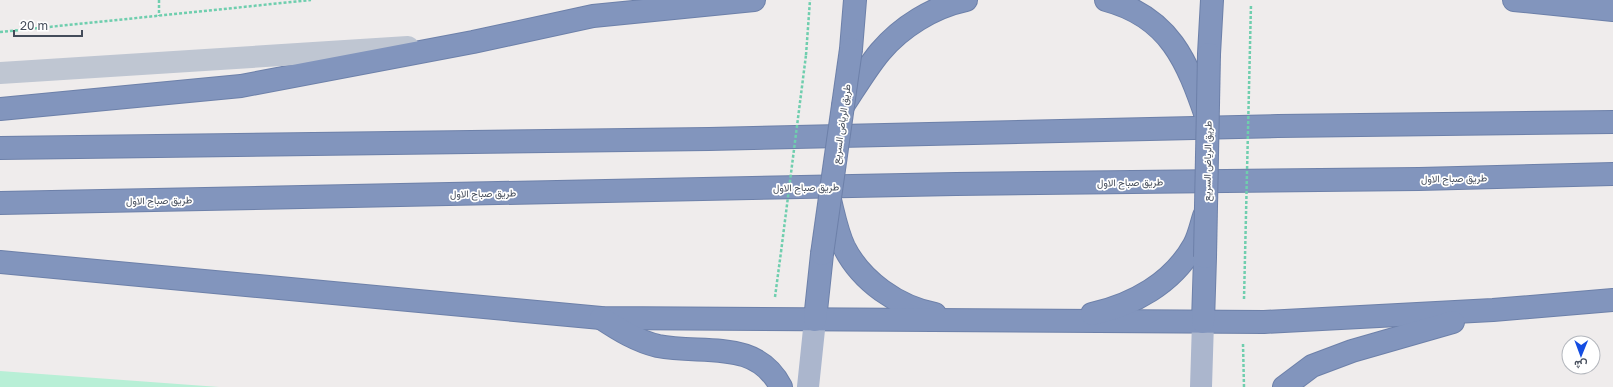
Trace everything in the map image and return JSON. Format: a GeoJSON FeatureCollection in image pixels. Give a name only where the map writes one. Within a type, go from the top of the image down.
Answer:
{"type":"FeatureCollection","features":[{"type":"Feature","properties":{"kind":"highway"},"geometry":{"type":"LineString","coordinates":[[593,16],[636,0]]}},
{"type":"Feature","properties":{"kind":"highway"},"geometry":{"type":"LineString","coordinates":[[0,109],[241,86],[473,42],[593,16],[754,0]]}},
{"type":"Feature","properties":{"kind":"highway","name":"طريق الرياض السريع"},"geometry":{"type":"LineString","coordinates":[[815,320],[822,254],[851,49],[855,0]]}},
{"type":"Feature","properties":{"kind":"highway"},"geometry":{"type":"LineString","coordinates":[[843,106],[880,52],[902,31],[927,14],[954,2],[966,0]]}},
{"type":"Feature","properties":{"kind":"highway"},"geometry":{"type":"LineString","coordinates":[[1106,0],[1125,5],[1150,20],[1171,40],[1186,65],[1208,121]]}},
{"type":"Feature","properties":{"kind":"highway","name":"طريق الرياض السريع"},"geometry":{"type":"LineString","coordinates":[[1203,322],[1209,54],[1212,0]]}},
{"type":"Feature","properties":{"kind":"highway"},"geometry":{"type":"LineString","coordinates":[[1514,0],[1613,10]]}},
{"type":"Feature","properties":{"kind":"highway"},"geometry":{"type":"LineString","coordinates":[[0,148],[686,139],[1278,126],[1613,122]]}},
{"type":"Feature","properties":{"kind":"highway","name":"طريق صباح الاول"},"geometry":{"type":"LineString","coordinates":[[0,203],[956,184],[1418,179],[1613,174]]}},
{"type":"Feature","properties":{"kind":"highway"},"geometry":{"type":"LineString","coordinates":[[830,200],[837,228],[845,248],[860,270],[879,288],[902,303],[927,312],[984,321]]}},
{"type":"Feature","properties":{"kind":"highway"},"geometry":{"type":"LineString","coordinates":[[1058,321],[1113,309],[1140,298],[1163,281],[1183,260],[1194,245],[1206,212]]}},
{"type":"Feature","properties":{"kind":"highway"},"geometry":{"type":"LineString","coordinates":[[0,262],[601,318],[1203,322],[1327,320],[1493,310],[1613,300]]}},
{"type":"Feature","properties":{"kind":"highway"},"geometry":{"type":"LineString","coordinates":[[1284,387],[1312,366],[1352,350],[1493,310]]}},
{"type":"Feature","properties":{"kind":"highway"},"geometry":{"type":"LineString","coordinates":[[601,318],[618,330],[657,346],[737,352],[751,357],[771,372],[781,387]]}},
{"type":"Feature","properties":{"kind":"main road"},"geometry":{"type":"LineString","coordinates":[[808,387],[815,320]]}},
{"type":"Feature","properties":{"kind":"main road"},"geometry":{"type":"LineString","coordinates":[[1201,387],[1203,322]]}},
{"type":"Feature","properties":{"kind":"street"},"geometry":{"type":"LineString","coordinates":[[0,73],[473,42]]}},
{"type":"Feature","properties":{"kind":"path"},"geometry":{"type":"LineString","coordinates":[[159,0],[159,16]]}},
{"type":"Feature","properties":{"kind":"path"},"geometry":{"type":"LineString","coordinates":[[0,32],[311,0]]}},
{"type":"Feature","properties":{"kind":"path"},"geometry":{"type":"LineString","coordinates":[[781,252],[806,55],[810,0]]}},
{"type":"Feature","properties":{"kind":"path"},"geometry":{"type":"LineString","coordinates":[[1244,300],[1251,4]]}},
{"type":"Feature","properties":{"kind":"path"},"geometry":{"type":"LineString","coordinates":[[1243,344],[1244,387]]}},
{"type":"Feature","properties":{"kind":"green space"},"geometry":{"type":"Polygon","coordinates":[[[0,371],[219,387],[0,387],[0,371]]]}}]}
